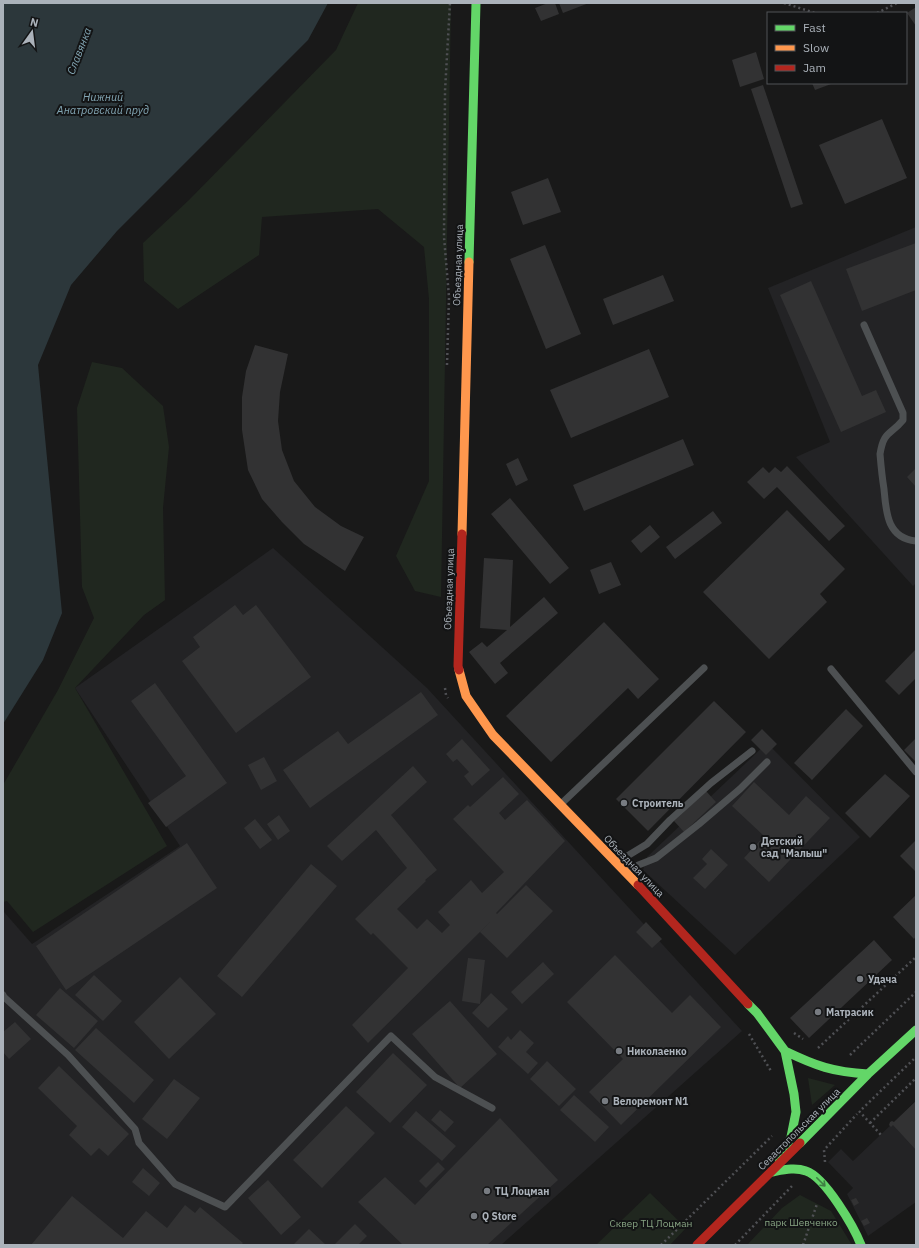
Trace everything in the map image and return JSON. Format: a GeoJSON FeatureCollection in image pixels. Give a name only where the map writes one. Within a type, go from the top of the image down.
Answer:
{"type":"FeatureCollection","features":[{"type":"Feature","properties":{"kind":"main road","name":"Объездная улица"},"geometry":{"type":"LineString","coordinates":[[476,3],[458,666],[466,696],[493,735],[758,1012],[784,1051],[794,1094],[796,1112],[791,1137],[772,1172]]}},
{"type":"Feature","properties":{"kind":"main road","name":"Севастопольская улица"},"geometry":{"type":"LineString","coordinates":[[697,1245],[772,1172],[868,1074],[916,1030]]}},
{"type":"Feature","properties":{"kind":"main road"},"geometry":{"type":"LineString","coordinates":[[784,1051],[809,1063],[825,1068],[868,1074]]}},
{"type":"Feature","properties":{"kind":"main road"},"geometry":{"type":"LineString","coordinates":[[772,1172],[794,1169],[812,1173],[828,1189],[862,1245]]}},
{"type":"Feature","properties":{"kind":"lane"},"geometry":{"type":"LineString","coordinates":[[864,325],[903,413],[903,420],[884,438],[881,446],[880,454],[886,509],[889,522],[897,534],[906,540],[916,541]]}},
{"type":"Feature","properties":{"kind":"lane"},"geometry":{"type":"LineString","coordinates":[[560,805],[704,668]]}},
{"type":"Feature","properties":{"kind":"lane"},"geometry":{"type":"LineString","coordinates":[[831,669],[916,772]]}},
{"type":"Feature","properties":{"kind":"lane"},"geometry":{"type":"LineString","coordinates":[[617,863],[647,844],[670,820],[711,783],[752,750]]}},
{"type":"Feature","properties":{"kind":"lane"},"geometry":{"type":"LineString","coordinates":[[624,871],[656,858],[740,789],[767,762]]}},
{"type":"Feature","properties":{"kind":"lane"},"geometry":{"type":"LineString","coordinates":[[3,995],[4,998],[68,1055],[135,1129],[139,1143],[176,1184],[225,1207],[391,1036],[435,1077],[492,1108]]}},
{"type":"Feature","properties":{"kind":"path"},"geometry":{"type":"LineString","coordinates":[[447,369],[449,297],[444,222],[445,91],[450,3]]}},
{"type":"Feature","properties":{"kind":"path"},"geometry":{"type":"LineString","coordinates":[[784,3],[812,12]]}},
{"type":"Feature","properties":{"kind":"path"},"geometry":{"type":"LineString","coordinates":[[878,12],[897,3]]}},
{"type":"Feature","properties":{"kind":"path"},"geometry":{"type":"LineString","coordinates":[[443,681],[446,695],[449,700]]}},
{"type":"Feature","properties":{"kind":"path"},"geometry":{"type":"LineString","coordinates":[[822,1050],[816,1049],[916,957]]}},
{"type":"Feature","properties":{"kind":"path"},"geometry":{"type":"LineString","coordinates":[[849,1056],[916,992]]}},
{"type":"Feature","properties":{"kind":"path"},"geometry":{"type":"LineString","coordinates":[[791,1030],[803,1040]]}},
{"type":"Feature","properties":{"kind":"path"},"geometry":{"type":"LineString","coordinates":[[748,1031],[772,1072]]}},
{"type":"Feature","properties":{"kind":"path"},"geometry":{"type":"LineString","coordinates":[[824,1150],[859,1111],[916,1057]]}},
{"type":"Feature","properties":{"kind":"path"},"geometry":{"type":"LineString","coordinates":[[870,1123],[916,1078]]}},
{"type":"Feature","properties":{"kind":"path"},"geometry":{"type":"LineString","coordinates":[[859,1111],[882,1136]]}},
{"type":"Feature","properties":{"kind":"path"},"geometry":{"type":"LineString","coordinates":[[661,1245],[772,1135]]}},
{"type":"Feature","properties":{"kind":"path"},"geometry":{"type":"LineString","coordinates":[[735,1245],[794,1184]]}},
{"type":"Feature","properties":{"kind":"path"},"geometry":{"type":"LineString","coordinates":[[803,1245],[818,1201]]}},
{"type":"Feature","properties":{"kind":"shaded area"},"geometry":{"type":"Polygon","coordinates":[[[916,227],[916,583],[913,586],[796,457],[830,442],[768,288],[916,227]]]}},
{"type":"Feature","properties":{"kind":"shaded area"},"geometry":{"type":"Polygon","coordinates":[[[273,548],[427,688],[742,1031],[501,1245],[3,1245],[3,912],[32,944],[180,846],[75,688],[273,548]]]}},
{"type":"Feature","properties":{"kind":"shaded area","name":"Детский сад \"Малыш\""},"geometry":{"type":"Polygon","coordinates":[[[767,743],[860,837],[735,955],[643,870],[647,857],[767,743]]]}},
{"type":"Feature","properties":{"kind":"shaded area"},"geometry":{"type":"Polygon","coordinates":[[[916,1101],[916,1202],[868,1236],[847,1194],[853,1188],[828,1162],[841,1149],[853,1161],[916,1101]]]}},
{"type":"Feature","properties":{"kind":"green space"},"geometry":{"type":"Polygon","coordinates":[[[358,3],[451,3],[441,597],[415,591],[396,556],[429,481],[429,299],[424,247],[378,209],[262,217],[259,255],[178,309],[144,281],[143,243],[189,200],[336,50],[358,3]]]}},
{"type":"Feature","properties":{"kind":"green space"},"geometry":{"type":"Polygon","coordinates":[[[92,362],[122,368],[163,406],[169,447],[163,508],[165,600],[144,615],[75,688],[167,846],[33,932],[7,901],[3,902],[3,785],[58,690],[94,618],[82,587],[77,408],[92,362]]]}},
{"type":"Feature","properties":{"kind":"green space"},"geometry":{"type":"Polygon","coordinates":[[[808,1078],[835,1085],[812,1105],[808,1078]]]}},
{"type":"Feature","properties":{"kind":"green space","name":"Сквер ТЦ Лоцман"},"geometry":{"type":"Polygon","coordinates":[[[650,1193],[686,1228],[670,1245],[596,1245],[650,1193]]]}},
{"type":"Feature","properties":{"kind":"green space","name":"парк Шевченко"},"geometry":{"type":"Polygon","coordinates":[[[800,1195],[831,1211],[852,1245],[747,1245],[782,1208],[800,1195]]]}},
{"type":"Feature","properties":{"kind":"water","name":"Нижний Анатровский пруд"},"geometry":{"type":"Polygon","coordinates":[[[3,3],[328,3],[308,40],[117,231],[71,285],[38,365],[62,613],[43,660],[3,724],[3,3]]]}},
{"type":"Feature","properties":{"kind":"building"},"geometry":{"type":"Polygon","coordinates":[[[548,3],[555,3],[559,14],[541,21],[535,8],[548,3]]]}},
{"type":"Feature","properties":{"kind":"building"},"geometry":{"type":"Polygon","coordinates":[[[559,3],[589,3],[563,13],[559,3]]]}},
{"type":"Feature","properties":{"kind":"building"},"geometry":{"type":"Polygon","coordinates":[[[916,7],[916,26],[907,13],[916,7]]]}},
{"type":"Feature","properties":{"kind":"building"},"geometry":{"type":"Polygon","coordinates":[[[756,52],[764,79],[740,87],[732,60],[756,52]]]}},
{"type":"Feature","properties":{"kind":"building"},"geometry":{"type":"Polygon","coordinates":[[[812,84],[831,84],[815,90],[812,84]]]}},
{"type":"Feature","properties":{"kind":"building"},"geometry":{"type":"Polygon","coordinates":[[[763,85],[803,204],[791,208],[751,89],[763,85]]]}},
{"type":"Feature","properties":{"kind":"building"},"geometry":{"type":"Polygon","coordinates":[[[882,119],[907,178],[845,204],[819,145],[882,119]]]}},
{"type":"Feature","properties":{"kind":"building"},"geometry":{"type":"Polygon","coordinates":[[[548,178],[561,212],[523,225],[511,192],[548,178]]]}},
{"type":"Feature","properties":{"kind":"building"},"geometry":{"type":"Polygon","coordinates":[[[916,243],[916,290],[862,311],[846,269],[916,243]]]}},
{"type":"Feature","properties":{"kind":"building"},"geometry":{"type":"Polygon","coordinates":[[[545,245],[581,334],[546,349],[510,259],[545,245]]]}},
{"type":"Feature","properties":{"kind":"building"},"geometry":{"type":"Polygon","coordinates":[[[663,275],[674,301],[613,325],[603,299],[663,275]]]}},
{"type":"Feature","properties":{"kind":"building"},"geometry":{"type":"Polygon","coordinates":[[[811,281],[862,396],[876,390],[886,412],[841,432],[780,295],[811,281]]]}},
{"type":"Feature","properties":{"kind":"building"},"geometry":{"type":"Polygon","coordinates":[[[255,345],[288,354],[280,392],[278,421],[282,450],[294,481],[315,507],[341,526],[364,537],[345,571],[304,544],[282,522],[262,499],[248,470],[242,430],[242,397],[246,371],[255,345]]]}},
{"type":"Feature","properties":{"kind":"building"},"geometry":{"type":"Polygon","coordinates":[[[649,349],[669,397],[571,438],[550,390],[649,349]]]}},
{"type":"Feature","properties":{"kind":"building"},"geometry":{"type":"Polygon","coordinates":[[[683,439],[694,465],[584,511],[573,485],[683,439]]]}},
{"type":"Feature","properties":{"kind":"building"},"geometry":{"type":"Polygon","coordinates":[[[518,458],[528,480],[516,486],[506,464],[518,458]]]}},
{"type":"Feature","properties":{"kind":"building"},"geometry":{"type":"Polygon","coordinates":[[[787,466],[845,526],[829,541],[777,487],[764,499],[747,482],[763,467],[769,473],[775,467],[781,472],[787,466]]]}},
{"type":"Feature","properties":{"kind":"building"},"geometry":{"type":"Polygon","coordinates":[[[916,468],[916,487],[907,477],[916,468]]]}},
{"type":"Feature","properties":{"kind":"building"},"geometry":{"type":"Polygon","coordinates":[[[510,498],[569,568],[550,584],[491,514],[510,498]]]}},
{"type":"Feature","properties":{"kind":"building"},"geometry":{"type":"Polygon","coordinates":[[[787,510],[845,569],[820,594],[827,602],[769,659],[703,592],[787,510]]]}},
{"type":"Feature","properties":{"kind":"building"},"geometry":{"type":"Polygon","coordinates":[[[713,511],[722,523],[675,559],[666,547],[713,511]]]}},
{"type":"Feature","properties":{"kind":"building"},"geometry":{"type":"Polygon","coordinates":[[[650,525],[660,537],[641,553],[631,541],[650,525]]]}},
{"type":"Feature","properties":{"kind":"building"},"geometry":{"type":"Polygon","coordinates":[[[484,558],[513,560],[510,627],[544,597],[558,613],[500,663],[508,673],[495,684],[469,652],[482,642],[487,647],[507,630],[480,628],[484,558]]]}},
{"type":"Feature","properties":{"kind":"building"},"geometry":{"type":"Polygon","coordinates":[[[611,562],[621,585],[599,594],[590,570],[611,562]]]}},
{"type":"Feature","properties":{"kind":"building"},"geometry":{"type":"Polygon","coordinates":[[[235,605],[243,615],[256,605],[311,677],[236,733],[182,661],[200,647],[193,637],[235,605]]]}},
{"type":"Feature","properties":{"kind":"building"},"geometry":{"type":"Polygon","coordinates":[[[604,622],[659,679],[638,699],[628,688],[551,762],[506,716],[604,622]]]}},
{"type":"Feature","properties":{"kind":"building"},"geometry":{"type":"Polygon","coordinates":[[[916,649],[916,678],[899,695],[885,681],[916,649]]]}},
{"type":"Feature","properties":{"kind":"building"},"geometry":{"type":"Polygon","coordinates":[[[155,683],[227,783],[166,827],[148,803],[186,776],[131,701],[155,683]]]}},
{"type":"Feature","properties":{"kind":"building"},"geometry":{"type":"Polygon","coordinates":[[[421,692],[438,715],[310,808],[283,770],[338,731],[348,744],[421,692]]]}},
{"type":"Feature","properties":{"kind":"building"},"geometry":{"type":"Polygon","coordinates":[[[714,701],[746,732],[648,831],[616,799],[714,701]]]}},
{"type":"Feature","properties":{"kind":"building"},"geometry":{"type":"Polygon","coordinates":[[[846,709],[863,726],[812,780],[794,763],[846,709]]]}},
{"type":"Feature","properties":{"kind":"building"},"geometry":{"type":"Polygon","coordinates":[[[762,729],[777,744],[766,755],[751,740],[762,729]]]}},
{"type":"Feature","properties":{"kind":"building"},"geometry":{"type":"Polygon","coordinates":[[[916,738],[916,762],[904,750],[916,738]]]}},
{"type":"Feature","properties":{"kind":"building"},"geometry":{"type":"Polygon","coordinates":[[[462,739],[490,770],[472,786],[464,776],[469,772],[457,759],[453,762],[446,754],[462,739]]]}},
{"type":"Feature","properties":{"kind":"building"},"geometry":{"type":"Polygon","coordinates":[[[264,757],[277,781],[261,790],[248,765],[264,757]]]}},
{"type":"Feature","properties":{"kind":"building"},"geometry":{"type":"Polygon","coordinates":[[[413,766],[427,782],[391,815],[437,870],[425,880],[426,881],[397,909],[417,929],[427,919],[442,933],[450,925],[438,912],[471,880],[482,893],[504,872],[453,819],[468,805],[470,807],[503,777],[519,794],[499,813],[505,820],[527,800],[565,841],[496,913],[497,914],[526,885],[553,911],[507,958],[480,932],[491,921],[368,1043],[352,1025],[408,968],[373,933],[371,935],[355,919],[407,868],[376,830],[342,861],[327,846],[413,766]]]}},
{"type":"Feature","properties":{"kind":"building"},"geometry":{"type":"Polygon","coordinates":[[[885,774],[910,796],[870,838],[845,813],[885,774]]]}},
{"type":"Feature","properties":{"kind":"building"},"geometry":{"type":"Polygon","coordinates":[[[754,782],[789,815],[806,796],[830,818],[769,882],[744,858],[764,836],[732,806],[754,782]]]}},
{"type":"Feature","properties":{"kind":"building"},"geometry":{"type":"Polygon","coordinates":[[[706,791],[716,802],[684,832],[674,821],[706,791]]]}},
{"type":"Feature","properties":{"kind":"building"},"geometry":{"type":"Polygon","coordinates":[[[279,815],[290,831],[278,840],[267,824],[279,815]]]}},
{"type":"Feature","properties":{"kind":"building"},"geometry":{"type":"Polygon","coordinates":[[[255,819],[272,840],[260,849],[244,828],[255,819]]]}},
{"type":"Feature","properties":{"kind":"building"},"geometry":{"type":"Polygon","coordinates":[[[916,840],[916,872],[900,856],[916,840]]]}},
{"type":"Feature","properties":{"kind":"building"},"geometry":{"type":"Polygon","coordinates":[[[187,843],[217,888],[66,990],[36,946],[187,843]]]}},
{"type":"Feature","properties":{"kind":"building"},"geometry":{"type":"Polygon","coordinates":[[[711,849],[728,865],[705,889],[693,878],[707,864],[702,859],[711,849]]]}},
{"type":"Feature","properties":{"kind":"building"},"geometry":{"type":"Polygon","coordinates":[[[311,864],[337,886],[242,997],[217,976],[311,864]]]}},
{"type":"Feature","properties":{"kind":"building"},"geometry":{"type":"Polygon","coordinates":[[[916,895],[916,936],[914,939],[893,917],[916,895]]]}},
{"type":"Feature","properties":{"kind":"building"},"geometry":{"type":"Polygon","coordinates":[[[646,922],[662,939],[652,948],[636,932],[646,922]]]}},
{"type":"Feature","properties":{"kind":"building"},"geometry":{"type":"Polygon","coordinates":[[[874,940],[892,960],[809,1038],[790,1018],[874,940]]]}},
{"type":"Feature","properties":{"kind":"building"},"geometry":{"type":"Polygon","coordinates":[[[615,955],[672,1013],[690,995],[721,1027],[621,1125],[589,1092],[623,1059],[567,1002],[615,955]]]}},
{"type":"Feature","properties":{"kind":"building"},"geometry":{"type":"Polygon","coordinates":[[[468,958],[485,960],[480,1004],[462,1001],[468,958]]]}},
{"type":"Feature","properties":{"kind":"building"},"geometry":{"type":"Polygon","coordinates":[[[543,962],[554,974],[522,1004],[511,992],[543,962]]]}},
{"type":"Feature","properties":{"kind":"building"},"geometry":{"type":"Polygon","coordinates":[[[94,975],[122,1001],[103,1021],[75,995],[94,975]]]}},
{"type":"Feature","properties":{"kind":"building"},"geometry":{"type":"Polygon","coordinates":[[[180,977],[216,1014],[169,1059],[134,1022],[180,977]]]}},
{"type":"Feature","properties":{"kind":"building"},"geometry":{"type":"Polygon","coordinates":[[[60,988],[98,1021],[74,1048],[36,1015],[60,988]]]}},
{"type":"Feature","properties":{"kind":"building"},"geometry":{"type":"Polygon","coordinates":[[[491,993],[508,1009],[488,1028],[472,1013],[491,993]]]}},
{"type":"Feature","properties":{"kind":"building"},"geometry":{"type":"Polygon","coordinates":[[[450,1001],[497,1054],[460,1088],[412,1034],[450,1001]]]}},
{"type":"Feature","properties":{"kind":"building"},"geometry":{"type":"Polygon","coordinates":[[[15,1022],[31,1039],[9,1059],[3,1052],[3,1032],[15,1022]]]}},
{"type":"Feature","properties":{"kind":"building"},"geometry":{"type":"Polygon","coordinates":[[[96,1028],[154,1080],[134,1103],[75,1050],[96,1028]]]}},
{"type":"Feature","properties":{"kind":"building"},"geometry":{"type":"Polygon","coordinates":[[[520,1030],[534,1043],[526,1052],[538,1063],[528,1074],[498,1047],[508,1036],[511,1040],[520,1030]]]}},
{"type":"Feature","properties":{"kind":"building"},"geometry":{"type":"Polygon","coordinates":[[[393,1053],[427,1085],[390,1123],[356,1092],[393,1053]]]}},
{"type":"Feature","properties":{"kind":"building"},"geometry":{"type":"Polygon","coordinates":[[[547,1061],[576,1089],[559,1106],[530,1079],[547,1061]]]}},
{"type":"Feature","properties":{"kind":"building"},"geometry":{"type":"Polygon","coordinates":[[[59,1066],[129,1134],[108,1156],[99,1148],[91,1156],[69,1135],[77,1126],[38,1088],[59,1066]]]}},
{"type":"Feature","properties":{"kind":"building"},"geometry":{"type":"Polygon","coordinates":[[[174,1079],[200,1098],[167,1139],[142,1119],[174,1079]]]}},
{"type":"Feature","properties":{"kind":"building"},"geometry":{"type":"Polygon","coordinates":[[[574,1095],[609,1127],[595,1142],[560,1110],[574,1095]]]}},
{"type":"Feature","properties":{"kind":"building"},"geometry":{"type":"Polygon","coordinates":[[[916,1101],[916,1150],[893,1125],[891,1127],[889,1125],[890,1122],[894,1122],[916,1101]]]}},
{"type":"Feature","properties":{"kind":"building"},"geometry":{"type":"Polygon","coordinates":[[[346,1106],[375,1133],[322,1188],[293,1160],[346,1106]]]}},
{"type":"Feature","properties":{"kind":"building"},"geometry":{"type":"Polygon","coordinates":[[[440,1110],[454,1122],[445,1132],[431,1120],[440,1110]]]}},
{"type":"Feature","properties":{"kind":"building"},"geometry":{"type":"Polygon","coordinates":[[[416,1111],[456,1146],[442,1161],[402,1127],[416,1111]]]}},
{"type":"Feature","properties":{"kind":"building","name":"ТЦ Лоцман"},"geometry":{"type":"Polygon","coordinates":[[[500,1118],[558,1180],[487,1245],[403,1245],[358,1202],[385,1177],[415,1205],[500,1118]]]}},
{"type":"Feature","properties":{"kind":"building"},"geometry":{"type":"Polygon","coordinates":[[[438,1162],[445,1169],[426,1188],[419,1181],[438,1162]]]}},
{"type":"Feature","properties":{"kind":"building"},"geometry":{"type":"Polygon","coordinates":[[[143,1168],[160,1183],[149,1196],[132,1182],[143,1168]]]}},
{"type":"Feature","properties":{"kind":"building"},"geometry":{"type":"Polygon","coordinates":[[[268,1180],[301,1217],[281,1235],[248,1198],[268,1180]]]}},
{"type":"Feature","properties":{"kind":"building"},"geometry":{"type":"Polygon","coordinates":[[[72,1196],[123,1238],[146,1211],[167,1228],[185,1205],[195,1213],[200,1207],[243,1243],[241,1245],[31,1245],[72,1196]]]}},
{"type":"Feature","properties":{"kind":"building"},"geometry":{"type":"Polygon","coordinates":[[[856,1198],[859,1203],[854,1206],[851,1200],[856,1198]]]}},
{"type":"Feature","properties":{"kind":"building"},"geometry":{"type":"Polygon","coordinates":[[[867,1218],[870,1223],[864,1226],[861,1221],[867,1218]]]}},
{"type":"Feature","properties":{"kind":"building"},"geometry":{"type":"Polygon","coordinates":[[[355,1224],[367,1236],[358,1245],[334,1245],[355,1224]]]}},
{"type":"Feature","properties":{"kind":"building"},"geometry":{"type":"Polygon","coordinates":[[[309,1229],[326,1245],[293,1245],[309,1229]]]}},
{"type":"Feature","properties":{"kind":"traffic: fast"},"geometry":{"type":"LineString","coordinates":[[469,262],[476,3]]}},
{"type":"Feature","properties":{"kind":"traffic: fast"},"geometry":{"type":"LineString","coordinates":[[748,1004],[757,1013],[785,1051],[794,1094],[796,1112],[791,1137],[779,1160]]}},
{"type":"Feature","properties":{"kind":"traffic: fast"},"geometry":{"type":"LineString","coordinates":[[800,1143],[868,1074],[916,1030]]}},
{"type":"Feature","properties":{"kind":"traffic: fast"},"geometry":{"type":"LineString","coordinates":[[785,1051],[806,1061],[835,1070],[868,1074]]}},
{"type":"Feature","properties":{"kind":"traffic: fast"},"geometry":{"type":"LineString","coordinates":[[772,1172],[798,1169],[814,1175],[830,1192],[846,1215],[861,1245]]}},
{"type":"Feature","properties":{"kind":"traffic: slow"},"geometry":{"type":"LineString","coordinates":[[462,534],[469,262]]}},
{"type":"Feature","properties":{"kind":"traffic: slow"},"geometry":{"type":"LineString","coordinates":[[459,670],[466,696],[493,735],[638,885]]}},
{"type":"Feature","properties":{"kind":"traffic: jam"},"geometry":{"type":"LineString","coordinates":[[459,670],[462,534]]}},
{"type":"Feature","properties":{"kind":"traffic: jam"},"geometry":{"type":"LineString","coordinates":[[638,885],[748,1004]]}},
{"type":"Feature","properties":{"kind":"traffic: jam"},"geometry":{"type":"LineString","coordinates":[[697,1245],[800,1143]]}},
{"type":"Feature","properties":{"kind":"place","name":"Строитель"},"geometry":{"type":"Point","coordinates":[624,803]}},
{"type":"Feature","properties":{"kind":"place","name":"Детский сад \"Малыш\""},"geometry":{"type":"Point","coordinates":[753,847]}},
{"type":"Feature","properties":{"kind":"place","name":"Удача"},"geometry":{"type":"Point","coordinates":[860,979]}},
{"type":"Feature","properties":{"kind":"place","name":"Матрасик"},"geometry":{"type":"Point","coordinates":[818,1012]}},
{"type":"Feature","properties":{"kind":"place","name":"Николаенко"},"geometry":{"type":"Point","coordinates":[619,1051]}},
{"type":"Feature","properties":{"kind":"place","name":"Велоремонт N1"},"geometry":{"type":"Point","coordinates":[605,1101]}},
{"type":"Feature","properties":{"kind":"place","name":"ТЦ Лоцман"},"geometry":{"type":"Point","coordinates":[487,1191]}},
{"type":"Feature","properties":{"kind":"place","name":"Q Store"},"geometry":{"type":"Point","coordinates":[474,1216]}},
{"type":"Feature","properties":{"kind":"water label","name":"Славянка"},"geometry":{"type":"Point","coordinates":[79,51]}}]}
